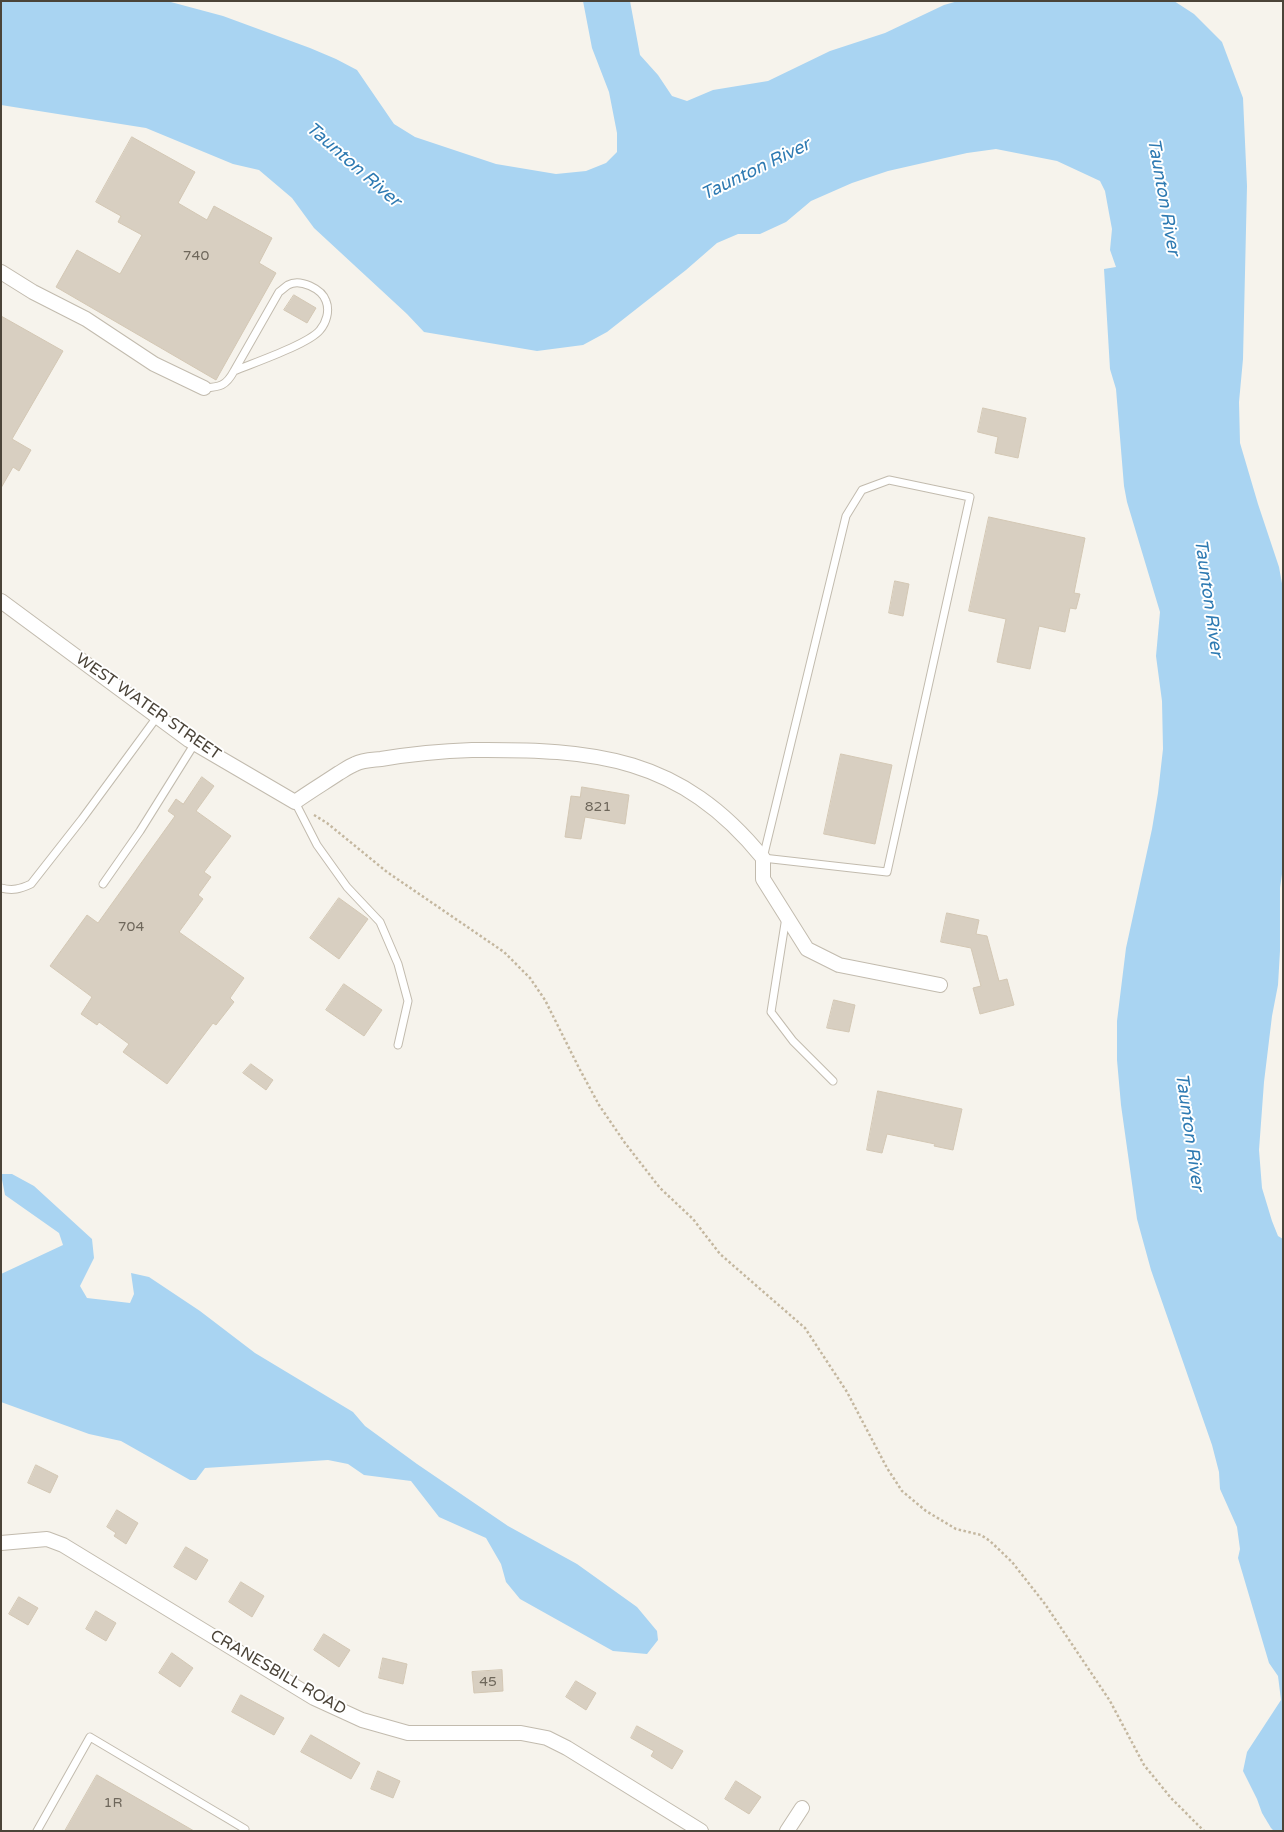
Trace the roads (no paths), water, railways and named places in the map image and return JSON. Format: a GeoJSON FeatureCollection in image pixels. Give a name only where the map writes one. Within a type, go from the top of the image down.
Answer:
{"type":"FeatureCollection","features":[{"type":"Feature","properties":{"kind":"street"},"geometry":{"type":"LineString","coordinates":[[1,272],[33,292],[86,320],[154,364],[204,388]]}},
{"type":"Feature","properties":{"kind":"street","name":"WEST WATER STREET"},"geometry":{"type":"LineString","coordinates":[[1,601],[195,744],[295,802]]}},
{"type":"Feature","properties":{"kind":"street"},"geometry":{"type":"LineString","coordinates":[[295,802],[356,763],[456,750],[581,754],[608,758],[633,765],[657,774],[687,789],[730,822],[763,858],[763,879],[807,949],[839,965],[940,985]]}},
{"type":"Feature","properties":{"kind":"street","name":"CRANESBILL ROAD"},"geometry":{"type":"LineString","coordinates":[[1,1543],[47,1539],[63,1546],[314,1698],[362,1720],[408,1733],[521,1733],[547,1738],[567,1748],[701,1831]]}},
{"type":"Feature","properties":{"kind":"street"},"geometry":{"type":"LineString","coordinates":[[787,1831],[802,1808]]}},
{"type":"Feature","properties":{"kind":"lane"},"geometry":{"type":"LineString","coordinates":[[204,388],[219,387],[229,380],[234,371],[279,292],[289,284],[303,283],[316,289],[326,301],[328,316],[319,331],[305,341],[234,371]]}},
{"type":"Feature","properties":{"kind":"lane"},"geometry":{"type":"LineString","coordinates":[[889,480],[970,497],[887,872],[763,858],[846,516],[862,490],[889,480]]}},
{"type":"Feature","properties":{"kind":"lane"},"geometry":{"type":"LineString","coordinates":[[1,888],[19,889],[31,884],[158,717]]}},
{"type":"Feature","properties":{"kind":"lane"},"geometry":{"type":"LineString","coordinates":[[104,884],[195,744]]}},
{"type":"Feature","properties":{"kind":"lane"},"geometry":{"type":"LineString","coordinates":[[295,802],[317,845],[347,887],[380,922],[398,964],[408,1000],[398,1045]]}},
{"type":"Feature","properties":{"kind":"lane"},"geometry":{"type":"LineString","coordinates":[[786,917],[771,1012],[794,1042],[833,1080]]}},
{"type":"Feature","properties":{"kind":"lane"},"geometry":{"type":"LineString","coordinates":[[37,1831],[90,1738],[245,1829]]}},
{"type":"Feature","properties":{"kind":"water","name":"Taunton River"},"geometry":{"type":"Polygon","coordinates":[[[1,1],[167,1],[223,16],[310,48],[357,70],[394,124],[415,137],[496,164],[556,174],[586,171],[606,163],[617,152],[617,133],[609,92],[592,48],[583,1],[630,1],[640,55],[658,75],[672,96],[687,101],[713,90],[768,81],[830,51],[885,33],[944,5],[958,1],[1174,1],[1194,14],[1222,42],[1243,98],[1247,186],[1243,359],[1239,402],[1240,443],[1279,567],[1283,589],[1283,867],[1280,888],[1280,951],[1278,985],[1272,1016],[1264,1082],[1259,1150],[1262,1188],[1278,1236],[1283,1239],[1283,1831],[1274,1831],[1271,1828],[1243,1771],[1247,1752],[1281,1700],[1278,1676],[1269,1663],[1238,1558],[1240,1549],[1237,1527],[1220,1489],[1219,1472],[1212,1445],[1151,1270],[1137,1219],[1121,1105],[1117,1060],[1117,1021],[1126,948],[1152,829],[1163,749],[1162,701],[1156,656],[1160,612],[1127,502],[1124,486],[1116,389],[1110,369],[1104,269],[1116,267],[1110,250],[1112,229],[1105,191],[1100,181],[1057,161],[996,149],[967,153],[888,171],[852,183],[811,201],[786,222],[760,234],[738,234],[717,243],[607,332],[583,345],[537,351],[424,332],[314,228],[292,198],[259,170],[233,164],[146,128],[1,105],[1,1]]]}},
{"type":"Feature","properties":{"kind":"water"},"geometry":{"type":"Polygon","coordinates":[[[1,1174],[12,1174],[34,1186],[92,1239],[94,1258],[80,1286],[87,1298],[130,1303],[134,1294],[131,1273],[149,1277],[200,1311],[255,1353],[353,1412],[365,1426],[508,1526],[577,1564],[637,1607],[657,1631],[658,1640],[647,1654],[613,1651],[520,1599],[506,1582],[501,1564],[486,1538],[439,1517],[411,1481],[364,1475],[348,1464],[328,1460],[205,1468],[196,1480],[190,1480],[121,1441],[89,1434],[1,1402],[1,1274],[63,1245],[59,1233],[5,1195],[1,1174]]]}}]}
